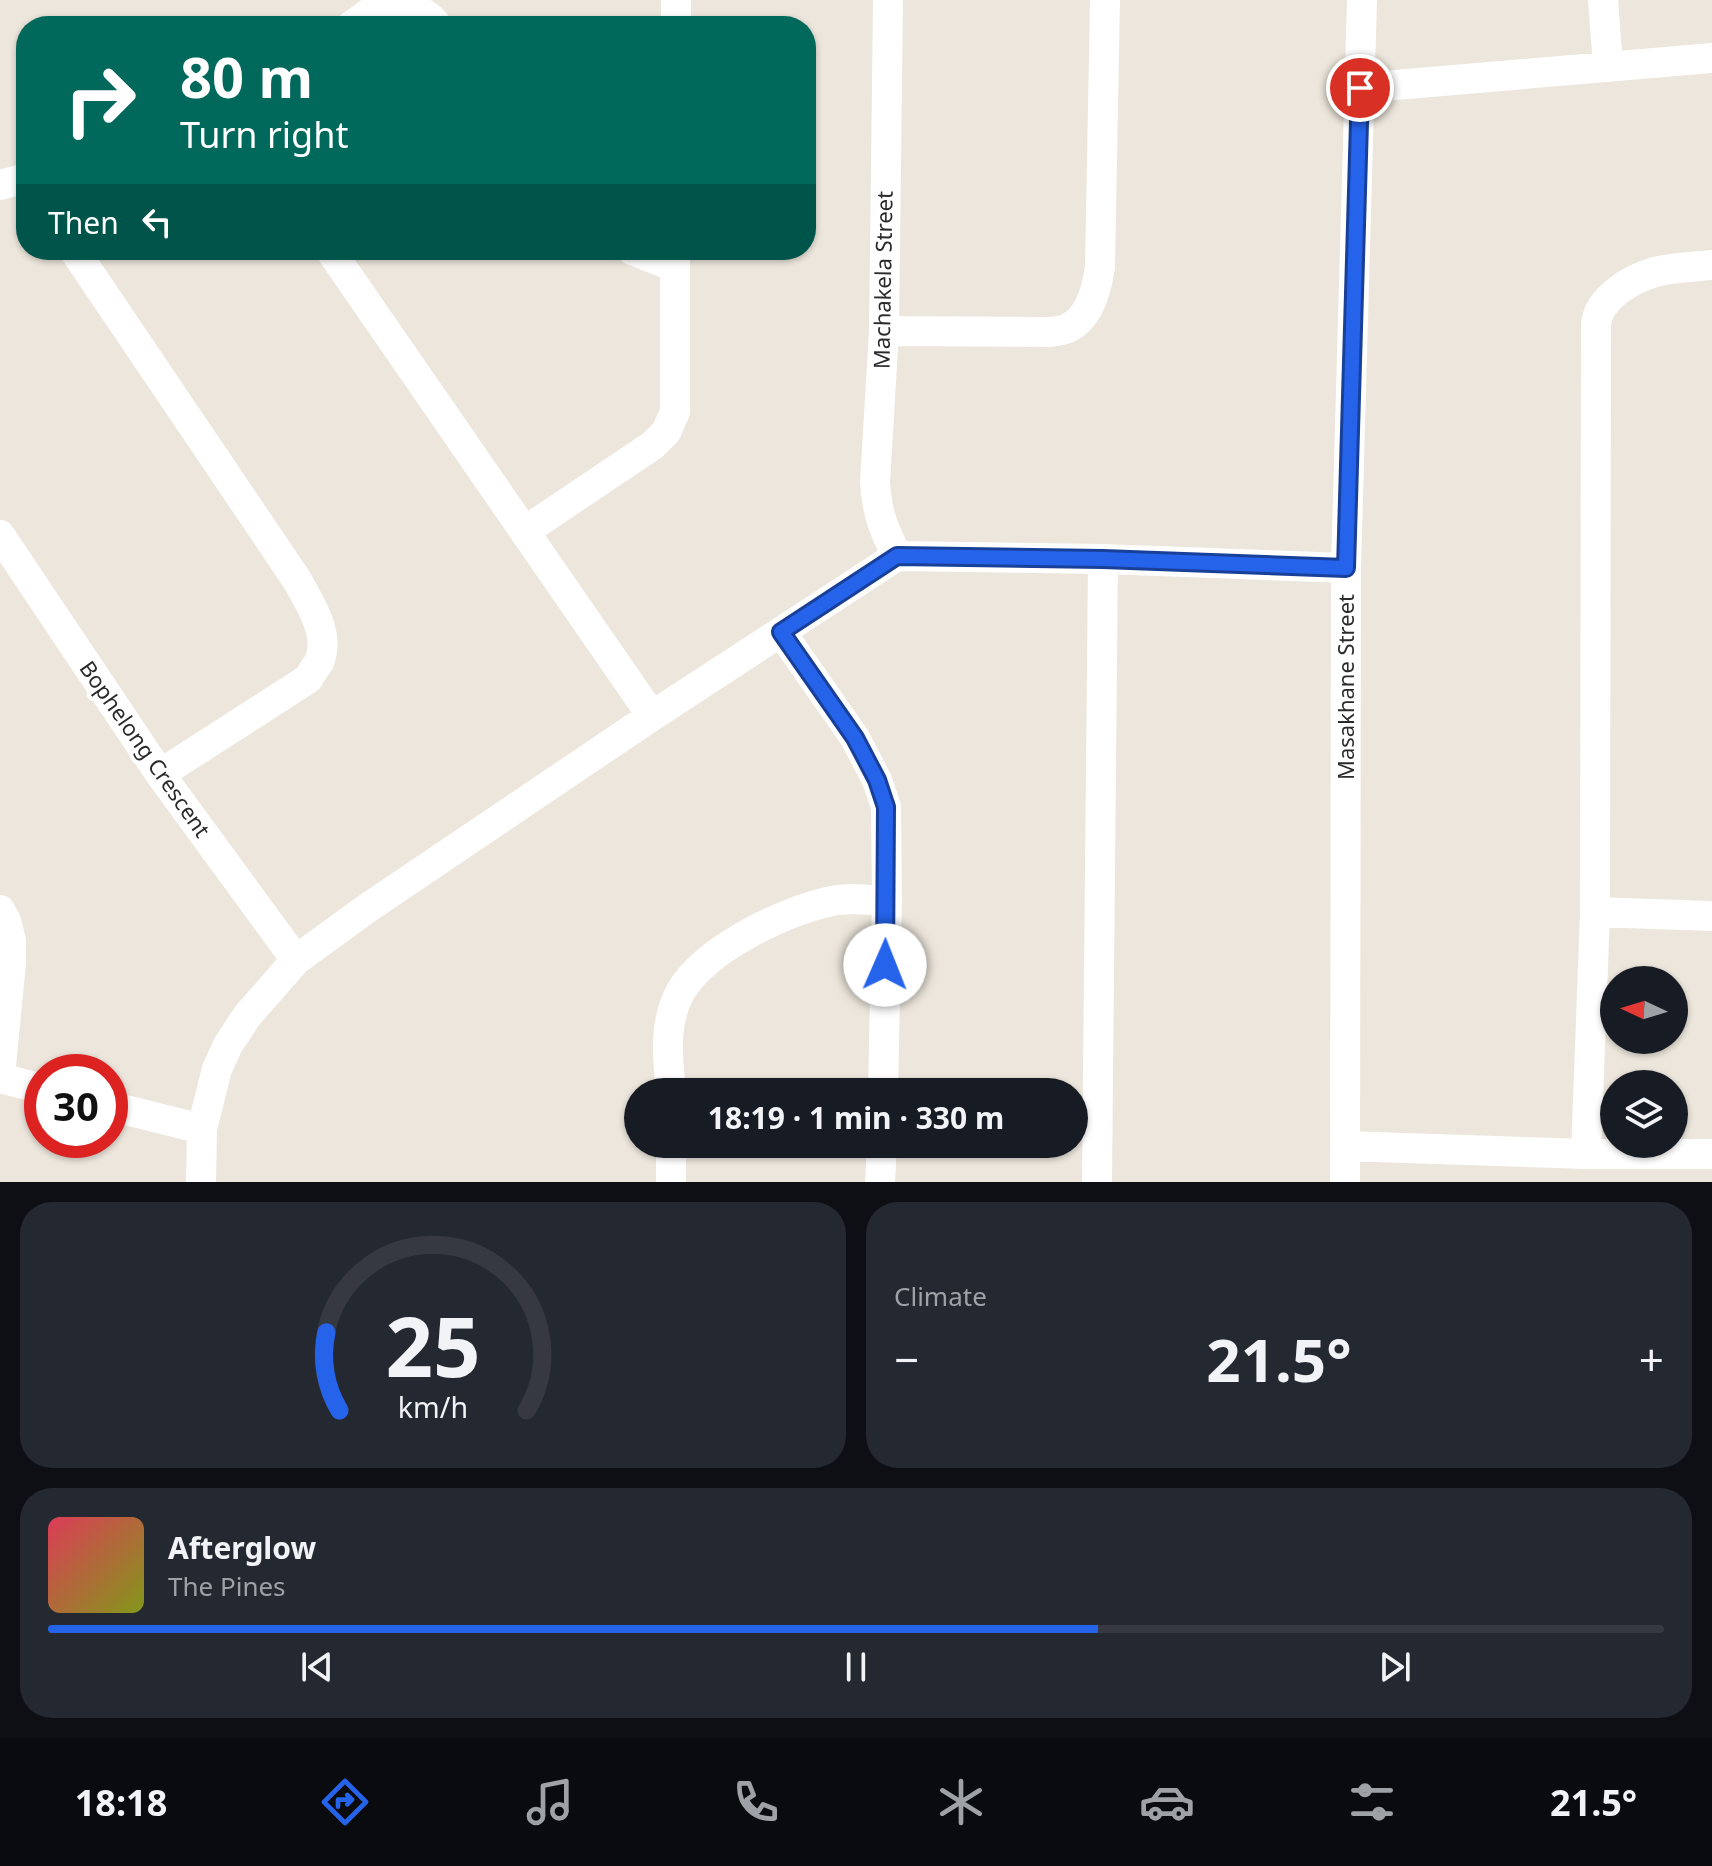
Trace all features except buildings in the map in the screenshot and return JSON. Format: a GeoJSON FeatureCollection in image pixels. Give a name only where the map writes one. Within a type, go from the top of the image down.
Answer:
{"type":"FeatureCollection","features":[{"type":"Feature","properties":{"kind":"street","name":"Machakela Street"},"geometry":{"type":"LineString","coordinates":[[888,0],[884,331],[875,482],[881,524],[897,556]]}},
{"type":"Feature","properties":{"kind":"street"},"geometry":{"type":"LineString","coordinates":[[884,331],[1049,332],[1067,329],[1087,308],[1096,290],[1100,267],[1105,0]]}},
{"type":"Feature","properties":{"kind":"street","name":"Masakhane Street"},"geometry":{"type":"LineString","coordinates":[[1345,1182],[1346,568],[1362,0]]}},
{"type":"Feature","properties":{"kind":"street"},"geometry":{"type":"LineString","coordinates":[[1603,0],[1608,66]]}},
{"type":"Feature","properties":{"kind":"street"},"geometry":{"type":"LineString","coordinates":[[366,16],[380,6],[392,5],[419,10],[429,16]]}},
{"type":"Feature","properties":{"kind":"street"},"geometry":{"type":"LineString","coordinates":[[1360,88],[1712,58]]}},
{"type":"Feature","properties":{"kind":"street"},"geometry":{"type":"LineString","coordinates":[[81,260],[297,580],[317,617],[322,637],[320,660],[308,679],[160,774]]}},
{"type":"Feature","properties":{"kind":"street"},"geometry":{"type":"LineString","coordinates":[[337,260],[652,716]]}},
{"type":"Feature","properties":{"kind":"street"},"geometry":{"type":"LineString","coordinates":[[525,531],[653,445],[666,432],[675,412],[675,260]]}},
{"type":"Feature","properties":{"kind":"street"},"geometry":{"type":"LineString","coordinates":[[1586,1154],[1595,912],[1598,312],[1605,300],[1618,290],[1655,272],[1712,265]]}},
{"type":"Feature","properties":{"kind":"street","name":"Bophelong Crescent"},"geometry":{"type":"LineString","coordinates":[[0,535],[160,774],[296,960]]}},
{"type":"Feature","properties":{"kind":"street"},"geometry":{"type":"LineString","coordinates":[[201,1182],[202,1129],[217,1069],[247,1016],[296,960],[369,907],[652,716],[897,556],[1103,559],[1346,568]]}},
{"type":"Feature","properties":{"kind":"street"},"geometry":{"type":"LineString","coordinates":[[1097,1182],[1103,559]]}},
{"type":"Feature","properties":{"kind":"street"},"geometry":{"type":"LineString","coordinates":[[781,632],[855,738],[877,780],[886,807],[883,1078]]}},
{"type":"Feature","properties":{"kind":"street"},"geometry":{"type":"LineString","coordinates":[[670,1078],[667,1043],[671,1015],[678,997],[696,972],[733,942],[785,916],[834,900],[887,901]]}},
{"type":"Feature","properties":{"kind":"street"},"geometry":{"type":"LineString","coordinates":[[0,910],[11,941],[0,1077],[24,1084]]}},
{"type":"Feature","properties":{"kind":"street"},"geometry":{"type":"LineString","coordinates":[[1595,912],[1712,916]]}},
{"type":"Feature","properties":{"kind":"street"},"geometry":{"type":"LineString","coordinates":[[128,1110],[202,1129]]}},
{"type":"Feature","properties":{"kind":"street"},"geometry":{"type":"LineString","coordinates":[[1345,1146],[1586,1154],[1712,1154]]}},
{"type":"Feature","properties":{"kind":"street"},"geometry":{"type":"LineString","coordinates":[[671,1158],[671,1182]]}},
{"type":"Feature","properties":{"kind":"street"},"geometry":{"type":"LineString","coordinates":[[880,1182],[881,1158]]}},
{"type":"Feature","properties":{"kind":"route"},"geometry":{"type":"LineString","coordinates":[[885,965],[886,807],[877,780],[855,738],[781,632],[897,556],[1103,559],[1346,568],[1360,88]]}}]}
